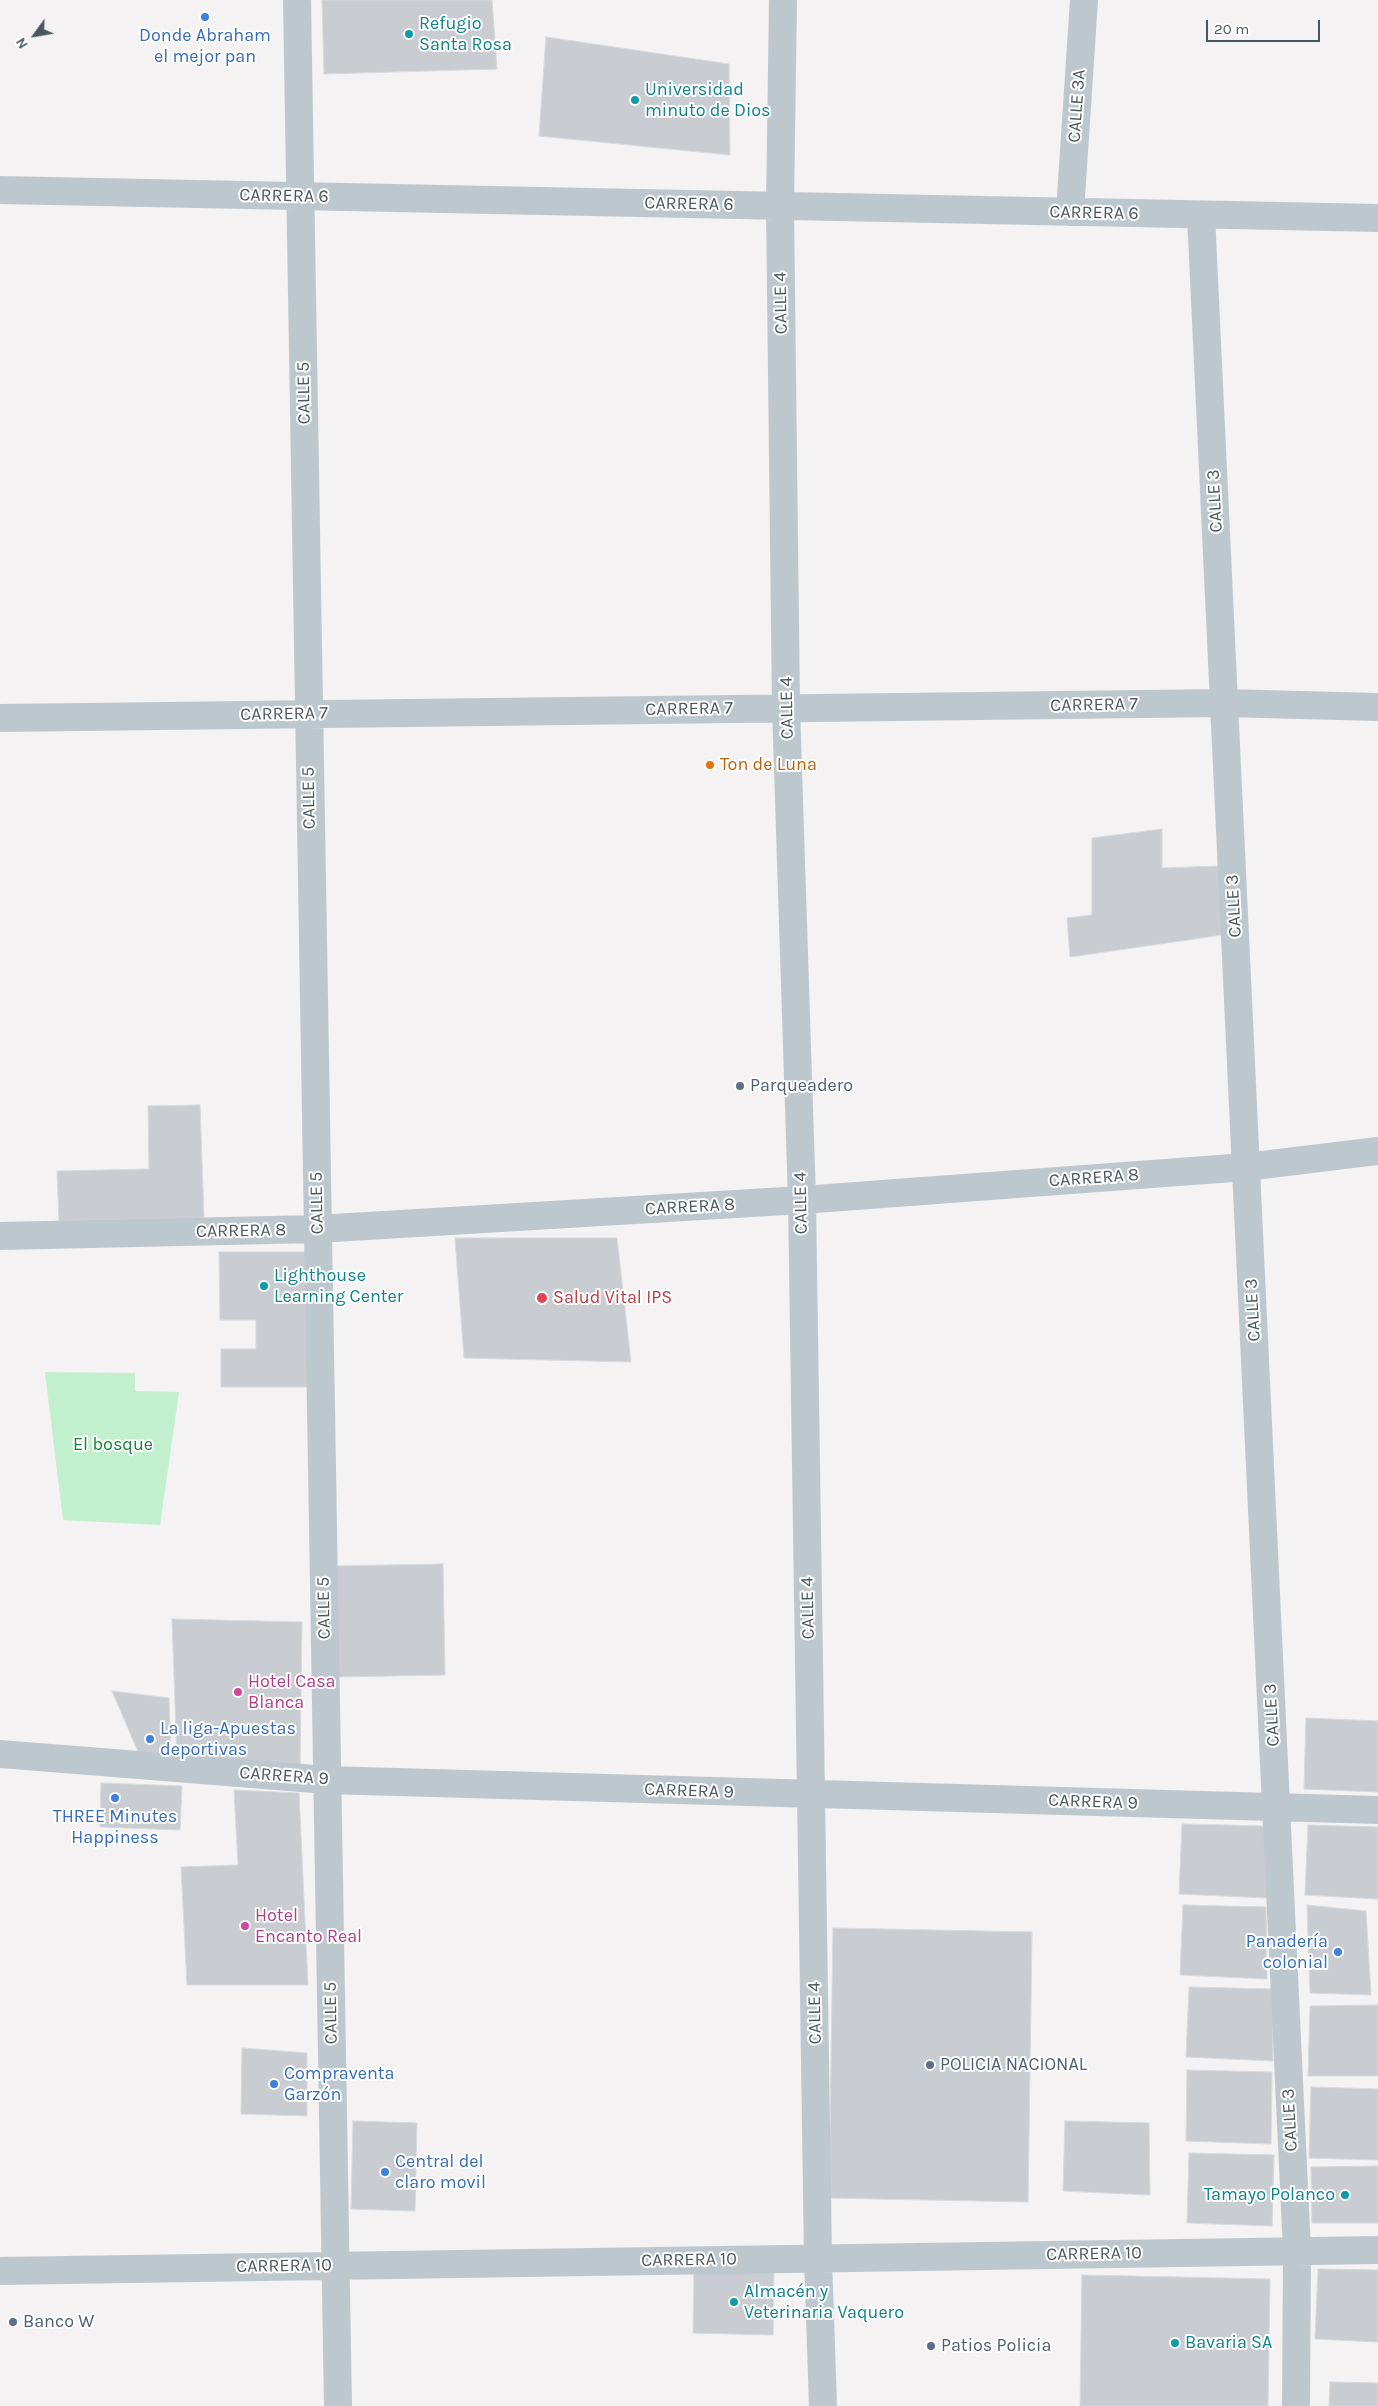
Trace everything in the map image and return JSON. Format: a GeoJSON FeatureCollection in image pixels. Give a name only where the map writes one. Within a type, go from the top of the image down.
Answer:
{"type":"FeatureCollection","features":[{"type":"Feature","properties":{"kind":"street","name":"CALLE 5"},"geometry":{"type":"LineString","coordinates":[[297,0],[338,2406]]}},
{"type":"Feature","properties":{"kind":"street","name":"CALLE 4"},"geometry":{"type":"LineString","coordinates":[[783,0],[780,206],[786,708],[802,1200],[818,2258],[823,2406]]}},
{"type":"Feature","properties":{"kind":"street","name":"CALLE 3A"},"geometry":{"type":"LineString","coordinates":[[1070,212],[1084,0]]}},
{"type":"Feature","properties":{"kind":"street","name":"CARRERA 6"},"geometry":{"type":"LineString","coordinates":[[0,190],[1378,218]]}},
{"type":"Feature","properties":{"kind":"street","name":"CALLE 3"},"geometry":{"type":"LineString","coordinates":[[1201,215],[1296,2251],[1296,2406]]}},
{"type":"Feature","properties":{"kind":"street","name":"CARRERA 7"},"geometry":{"type":"LineString","coordinates":[[0,718],[1224,703],[1378,707]]}},
{"type":"Feature","properties":{"kind":"street","name":"CARRERA 8"},"geometry":{"type":"LineString","coordinates":[[0,1236],[317,1229],[802,1200],[1246,1167],[1378,1151]]}},
{"type":"Feature","properties":{"kind":"street","name":"CARRERA 9"},"geometry":{"type":"LineString","coordinates":[[0,1754],[327,1780],[1378,1810]]}},
{"type":"Feature","properties":{"kind":"street","name":"CARRERA 10"},"geometry":{"type":"LineString","coordinates":[[0,2271],[1378,2250]]}},
{"type":"Feature","properties":{"kind":"green space","name":"El bosque"},"geometry":{"type":"Polygon","coordinates":[[[45,1372],[135,1373],[135,1391],[179,1392],[160,1525],[63,1520],[45,1372]]]}},
{"type":"Feature","properties":{"kind":"building","name":"Refugio Santa Rosa"},"geometry":{"type":"Polygon","coordinates":[[[322,0],[492,0],[497,69],[324,74],[322,0]]]}},
{"type":"Feature","properties":{"kind":"building","name":"Universidad minuto de Dios"},"geometry":{"type":"Polygon","coordinates":[[[546,37],[729,64],[730,155],[539,136],[546,37]]]}},
{"type":"Feature","properties":{"kind":"building"},"geometry":{"type":"Polygon","coordinates":[[[1162,829],[1162,868],[1221,866],[1222,935],[1070,957],[1067,918],[1092,915],[1092,838],[1162,829]]]}},
{"type":"Feature","properties":{"kind":"building"},"geometry":{"type":"Polygon","coordinates":[[[200,1105],[204,1218],[59,1221],[57,1171],[149,1169],[148,1106],[200,1105]]]}},
{"type":"Feature","properties":{"kind":"building","name":"Salud Vital IPS"},"geometry":{"type":"Polygon","coordinates":[[[455,1238],[617,1238],[631,1362],[464,1358],[455,1238]]]}},
{"type":"Feature","properties":{"kind":"building","name":"Lighthouse Learning Center"},"geometry":{"type":"Polygon","coordinates":[[[219,1252],[308,1252],[309,1387],[221,1387],[221,1349],[256,1349],[256,1320],[220,1320],[219,1252]]]}},
{"type":"Feature","properties":{"kind":"building"},"geometry":{"type":"Polygon","coordinates":[[[443,1564],[445,1675],[338,1677],[335,1566],[443,1564]]]}},
{"type":"Feature","properties":{"kind":"building","name":"Hotel Casa Blanca"},"geometry":{"type":"Polygon","coordinates":[[[172,1619],[302,1622],[300,1767],[177,1762],[172,1619]]]}},
{"type":"Feature","properties":{"kind":"building"},"geometry":{"type":"Polygon","coordinates":[[[112,1691],[169,1698],[171,1757],[139,1754],[112,1691]]]}},
{"type":"Feature","properties":{"kind":"building"},"geometry":{"type":"Polygon","coordinates":[[[1306,1718],[1378,1721],[1378,1792],[1304,1789],[1306,1718]]]}},
{"type":"Feature","properties":{"kind":"building"},"geometry":{"type":"Polygon","coordinates":[[[101,1783],[182,1786],[180,1830],[100,1827],[101,1783]]]}},
{"type":"Feature","properties":{"kind":"building","name":"Hotel Encanto Real"},"geometry":{"type":"Polygon","coordinates":[[[234,1790],[299,1793],[308,1985],[187,1985],[181,1867],[238,1865],[234,1790]]]}},
{"type":"Feature","properties":{"kind":"building"},"geometry":{"type":"Polygon","coordinates":[[[1182,1824],[1265,1826],[1267,1898],[1179,1894],[1182,1824]]]}},
{"type":"Feature","properties":{"kind":"building"},"geometry":{"type":"Polygon","coordinates":[[[1308,1825],[1378,1827],[1378,1899],[1305,1895],[1308,1825]]]}},
{"type":"Feature","properties":{"kind":"building"},"geometry":{"type":"Polygon","coordinates":[[[1183,1905],[1266,1907],[1267,1979],[1180,1975],[1183,1905]]]}},
{"type":"Feature","properties":{"kind":"building","name":"Panadería colonial"},"geometry":{"type":"Polygon","coordinates":[[[1307,1905],[1366,1911],[1371,1995],[1310,1993],[1307,1905]]]}},
{"type":"Feature","properties":{"kind":"building","name":"POLICIA NACIONAL"},"geometry":{"type":"Polygon","coordinates":[[[833,1928],[1032,1932],[1028,2202],[829,2198],[833,1928]]]}},
{"type":"Feature","properties":{"kind":"building"},"geometry":{"type":"Polygon","coordinates":[[[1189,1987],[1272,1989],[1273,2061],[1186,2057],[1189,1987]]]}},
{"type":"Feature","properties":{"kind":"building"},"geometry":{"type":"Polygon","coordinates":[[[1378,2005],[1378,2076],[1308,2076],[1310,2006],[1378,2005]]]}},
{"type":"Feature","properties":{"kind":"building","name":"Compraventa Garzón"},"geometry":{"type":"Polygon","coordinates":[[[242,2048],[307,2053],[307,2116],[241,2114],[242,2048]]]}},
{"type":"Feature","properties":{"kind":"building"},"geometry":{"type":"Polygon","coordinates":[[[1187,2070],[1272,2072],[1271,2144],[1186,2141],[1187,2070]]]}},
{"type":"Feature","properties":{"kind":"building"},"geometry":{"type":"Polygon","coordinates":[[[1311,2087],[1378,2089],[1378,2160],[1309,2158],[1311,2087]]]}},
{"type":"Feature","properties":{"kind":"building"},"geometry":{"type":"Polygon","coordinates":[[[353,2121],[417,2123],[415,2211],[351,2209],[353,2121]]]}},
{"type":"Feature","properties":{"kind":"building"},"geometry":{"type":"Polygon","coordinates":[[[1065,2121],[1149,2123],[1150,2195],[1063,2191],[1065,2121]]]}},
{"type":"Feature","properties":{"kind":"building"},"geometry":{"type":"Polygon","coordinates":[[[1189,2153],[1274,2155],[1272,2226],[1187,2223],[1189,2153]]]}},
{"type":"Feature","properties":{"kind":"building","name":"Tamayo Polanco"},"geometry":{"type":"Polygon","coordinates":[[[1378,2166],[1378,2223],[1312,2223],[1311,2167],[1378,2166]]]}},
{"type":"Feature","properties":{"kind":"building","name":"Almacén y Veterinaria Vaquero"},"geometry":{"type":"Polygon","coordinates":[[[694,2269],[774,2272],[773,2335],[693,2333],[694,2269]]]}},
{"type":"Feature","properties":{"kind":"building"},"geometry":{"type":"Polygon","coordinates":[[[1318,2269],[1378,2270],[1378,2342],[1315,2339],[1318,2269]]]}},
{"type":"Feature","properties":{"kind":"building","name":"Bavaria SA"},"geometry":{"type":"Polygon","coordinates":[[[1082,2275],[1270,2279],[1268,2406],[1080,2406],[1082,2275]]]}},
{"type":"Feature","properties":{"kind":"building"},"geometry":{"type":"Polygon","coordinates":[[[1330,2382],[1378,2383],[1378,2406],[1329,2406],[1330,2382]]]}},
{"type":"Feature","properties":{"kind":"place","name":"Donde Abraham el mejor pan"},"geometry":{"type":"Point","coordinates":[205,17]}},
{"type":"Feature","properties":{"kind":"place","name":"Refugio Santa Rosa"},"geometry":{"type":"Point","coordinates":[409,34]}},
{"type":"Feature","properties":{"kind":"place","name":"Universidad minuto de Dios"},"geometry":{"type":"Point","coordinates":[635,100]}},
{"type":"Feature","properties":{"kind":"place","name":"Ton de Luna"},"geometry":{"type":"Point","coordinates":[710,765]}},
{"type":"Feature","properties":{"kind":"place","name":"Parqueadero"},"geometry":{"type":"Point","coordinates":[740,1086]}},
{"type":"Feature","properties":{"kind":"place","name":"Lighthouse Learning Center"},"geometry":{"type":"Point","coordinates":[264,1286]}},
{"type":"Feature","properties":{"kind":"place","name":"Salud Vital IPS"},"geometry":{"type":"Point","coordinates":[542,1298]}},
{"type":"Feature","properties":{"kind":"place","name":"Hotel Casa Blanca"},"geometry":{"type":"Point","coordinates":[238,1692]}},
{"type":"Feature","properties":{"kind":"place","name":"La liga-Apuestas deportivas"},"geometry":{"type":"Point","coordinates":[150,1739]}},
{"type":"Feature","properties":{"kind":"place","name":"THREE Minutes Happiness"},"geometry":{"type":"Point","coordinates":[115,1798]}},
{"type":"Feature","properties":{"kind":"place","name":"Hotel Encanto Real"},"geometry":{"type":"Point","coordinates":[245,1926]}},
{"type":"Feature","properties":{"kind":"place","name":"Panadería colonial"},"geometry":{"type":"Point","coordinates":[1338,1952]}},
{"type":"Feature","properties":{"kind":"place","name":"POLICIA NACIONAL"},"geometry":{"type":"Point","coordinates":[930,2065]}},
{"type":"Feature","properties":{"kind":"place","name":"Compraventa Garzón"},"geometry":{"type":"Point","coordinates":[274,2084]}},
{"type":"Feature","properties":{"kind":"place","name":"Central del claro movil"},"geometry":{"type":"Point","coordinates":[385,2172]}},
{"type":"Feature","properties":{"kind":"place","name":"Tamayo Polanco"},"geometry":{"type":"Point","coordinates":[1345,2195]}},
{"type":"Feature","properties":{"kind":"place","name":"Almacén y Veterinaria Vaquero"},"geometry":{"type":"Point","coordinates":[734,2302]}},
{"type":"Feature","properties":{"kind":"place","name":"Banco W"},"geometry":{"type":"Point","coordinates":[13,2322]}},
{"type":"Feature","properties":{"kind":"place","name":"Bavaria SA"},"geometry":{"type":"Point","coordinates":[1175,2343]}},
{"type":"Feature","properties":{"kind":"place","name":"Patios Policia"},"geometry":{"type":"Point","coordinates":[931,2346]}}]}
